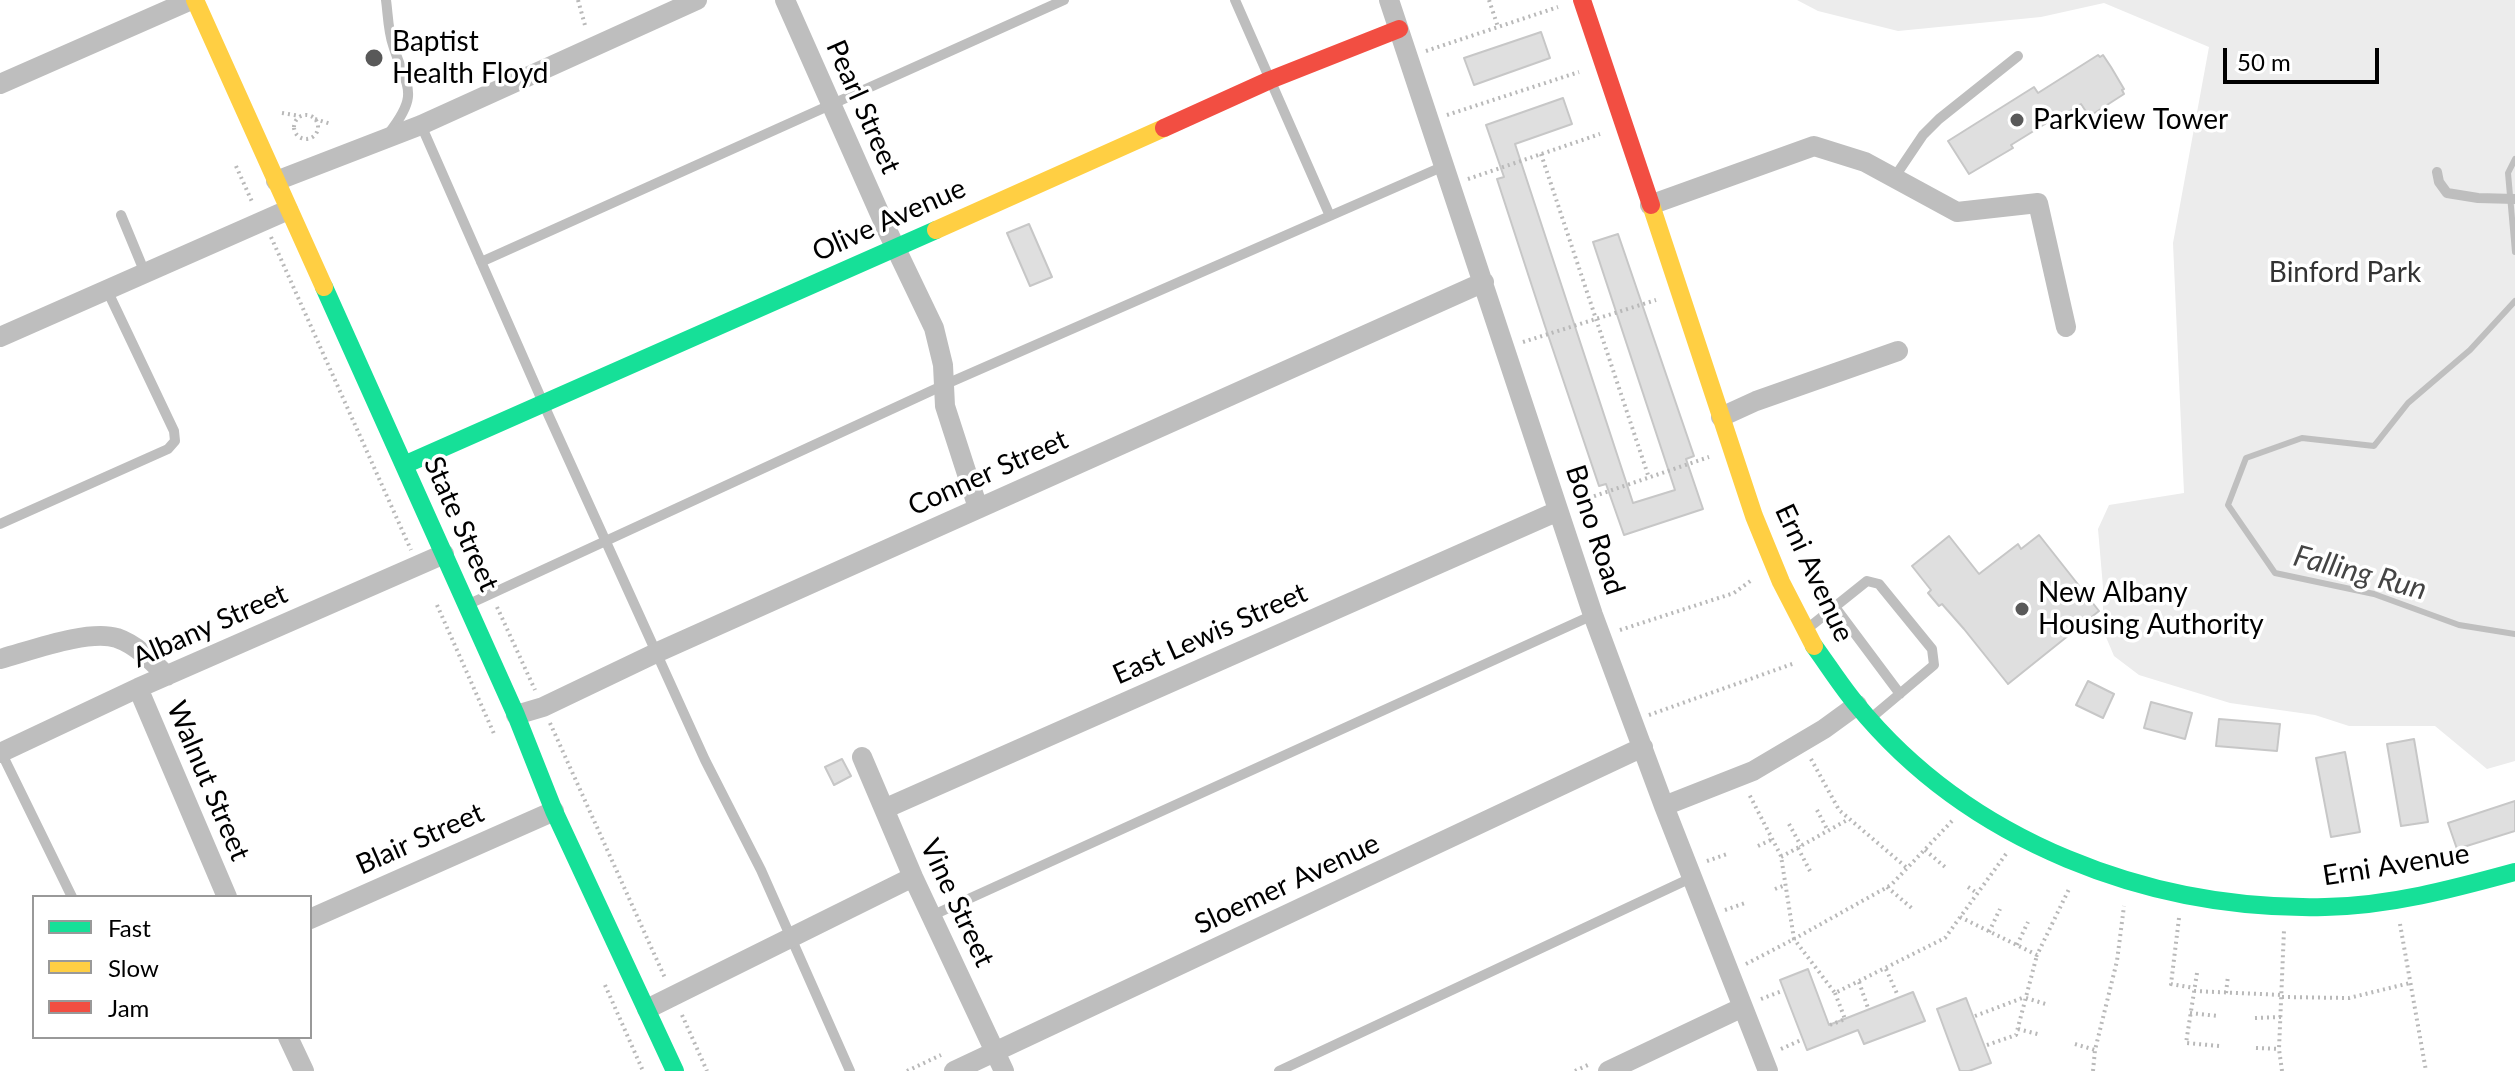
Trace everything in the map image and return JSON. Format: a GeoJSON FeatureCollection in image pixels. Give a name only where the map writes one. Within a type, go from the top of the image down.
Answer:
{"type":"FeatureCollection","features":[{"type":"Feature","properties":{"kind":"street"},"geometry":{"type":"LineString","coordinates":[[0,84],[193,0]]}},
{"type":"Feature","properties":{"kind":"street","name":"State Street"},"geometry":{"type":"LineString","coordinates":[[193,0],[516,715],[554,811],[674,1071]]}},
{"type":"Feature","properties":{"kind":"street"},"geometry":{"type":"LineString","coordinates":[[276,181],[421,125],[697,0]]}},
{"type":"Feature","properties":{"kind":"street","name":"Pearl Street"},"geometry":{"type":"LineString","coordinates":[[785,0],[934,328],[943,365],[945,406],[978,508]]}},
{"type":"Feature","properties":{"kind":"street","name":"Bono Road"},"geometry":{"type":"LineString","coordinates":[[1389,0],[1484,282],[1567,507],[1593,615],[1664,806],[1697,870],[1750,1004],[1768,1071]]}},
{"type":"Feature","properties":{"kind":"street","name":"Erni Avenue"},"geometry":{"type":"LineString","coordinates":[[1573,3],[1650,205],[1756,518],[1782,582],[1805,630],[1837,680],[1905,757],[1967,807],[2026,841],[2103,873],[2158,890],[2228,903],[2324,907],[2385,900],[2515,872]]}},
{"type":"Feature","properties":{"kind":"street","name":"Olive Avenue"},"geometry":{"type":"LineString","coordinates":[[404,465],[1270,80],[1399,29]]}},
{"type":"Feature","properties":{"kind":"street"},"geometry":{"type":"LineString","coordinates":[[1650,205],[1814,146],[1865,162],[1957,212],[2038,203],[2066,327]]}},
{"type":"Feature","properties":{"kind":"street"},"geometry":{"type":"LineString","coordinates":[[0,337],[288,210]]}},
{"type":"Feature","properties":{"kind":"street","name":"Conner Street"},"geometry":{"type":"LineString","coordinates":[[516,715],[543,707],[658,652],[1484,282]]}},
{"type":"Feature","properties":{"kind":"street"},"geometry":{"type":"LineString","coordinates":[[1721,417],[1756,401],[1898,351]]}},
{"type":"Feature","properties":{"kind":"street","name":"East Lewis Street"},"geometry":{"type":"LineString","coordinates":[[884,809],[1567,507]]}},
{"type":"Feature","properties":{"kind":"street","name":"Albany Street"},"geometry":{"type":"LineString","coordinates":[[1,752],[138,688],[444,554]]}},
{"type":"Feature","properties":{"kind":"street"},"geometry":{"type":"LineString","coordinates":[[0,659],[81,639],[114,637],[142,652],[167,676]]}},
{"type":"Feature","properties":{"kind":"street","name":"Walnut Street"},"geometry":{"type":"LineString","coordinates":[[138,688],[226,895]]}},
{"type":"Feature","properties":{"kind":"street"},"geometry":{"type":"LineString","coordinates":[[1664,806],[1753,771],[1824,729],[1863,712]]}},
{"type":"Feature","properties":{"kind":"street","name":"Sloemer Avenue"},"geometry":{"type":"LineString","coordinates":[[954,1071],[1000,1062],[1643,747]]}},
{"type":"Feature","properties":{"kind":"street","name":"Vine Street"},"geometry":{"type":"LineString","coordinates":[[862,757],[913,877],[1000,1062]]}},
{"type":"Feature","properties":{"kind":"street","name":"Blair Street"},"geometry":{"type":"LineString","coordinates":[[312,918],[554,811]]}},
{"type":"Feature","properties":{"kind":"street"},"geometry":{"type":"LineString","coordinates":[[647,1009],[913,877]]}},
{"type":"Feature","properties":{"kind":"street"},"geometry":{"type":"LineString","coordinates":[[1608,1071],[1750,1004]]}},
{"type":"Feature","properties":{"kind":"street"},"geometry":{"type":"LineString","coordinates":[[289,1039],[304,1071]]}},
{"type":"Feature","properties":{"kind":"lane"},"geometry":{"type":"LineString","coordinates":[[386,0],[391,42],[409,95],[405,112],[386,137]]}},
{"type":"Feature","properties":{"kind":"lane"},"geometry":{"type":"LineString","coordinates":[[481,262],[1064,0]]}},
{"type":"Feature","properties":{"kind":"lane"},"geometry":{"type":"LineString","coordinates":[[1235,0],[1330,216]]}},
{"type":"Feature","properties":{"kind":"lane"},"geometry":{"type":"LineString","coordinates":[[1894,178],[1923,135],[1939,119],[2018,56]]}},
{"type":"Feature","properties":{"kind":"lane"},"geometry":{"type":"LineString","coordinates":[[421,125],[543,403],[705,760],[761,870],[850,1071]]}},
{"type":"Feature","properties":{"kind":"lane"},"geometry":{"type":"LineString","coordinates":[[467,605],[944,385],[1444,166]]}},
{"type":"Feature","properties":{"kind":"lane"},"geometry":{"type":"LineString","coordinates":[[2437,172],[2439,182],[2447,193],[2515,199]]}},
{"type":"Feature","properties":{"kind":"lane"},"geometry":{"type":"LineString","coordinates":[[121,215],[145,273]]}},
{"type":"Feature","properties":{"kind":"lane"},"geometry":{"type":"LineString","coordinates":[[0,524],[168,449],[175,441],[174,431],[107,290]]}},
{"type":"Feature","properties":{"kind":"lane"},"geometry":{"type":"LineString","coordinates":[[1805,630],[1867,581],[1879,584],[1932,649],[1934,665],[1900,694],[1863,712]]}},
{"type":"Feature","properties":{"kind":"lane"},"geometry":{"type":"LineString","coordinates":[[1835,607],[1900,694]]}},
{"type":"Feature","properties":{"kind":"lane"},"geometry":{"type":"LineString","coordinates":[[931,916],[1593,615]]}},
{"type":"Feature","properties":{"kind":"lane"},"geometry":{"type":"LineString","coordinates":[[1,752],[71,895]]}},
{"type":"Feature","properties":{"kind":"lane"},"geometry":{"type":"LineString","coordinates":[[1279,1071],[1697,870]]}},
{"type":"Feature","properties":{"kind":"path"},"geometry":{"type":"LineString","coordinates":[[578,0],[586,31]]}},
{"type":"Feature","properties":{"kind":"path"},"geometry":{"type":"LineString","coordinates":[[1489,0],[1498,27]]}},
{"type":"Feature","properties":{"kind":"path"},"geometry":{"type":"LineString","coordinates":[[1423,52],[1573,3]]}},
{"type":"Feature","properties":{"kind":"path"},"geometry":{"type":"LineString","coordinates":[[1444,116],[1585,70]]}},
{"type":"Feature","properties":{"kind":"path"},"geometry":{"type":"LineString","coordinates":[[282,113],[308,115],[331,124]]}},
{"type":"Feature","properties":{"kind":"path"},"geometry":{"type":"LineString","coordinates":[[300,116],[292,125],[297,136],[308,138],[317,131],[315,119]]}},
{"type":"Feature","properties":{"kind":"path"},"geometry":{"type":"LineString","coordinates":[[1466,180],[1606,132]]}},
{"type":"Feature","properties":{"kind":"path"},"geometry":{"type":"LineString","coordinates":[[1541,154],[1649,478]]}},
{"type":"Feature","properties":{"kind":"path"},"geometry":{"type":"LineString","coordinates":[[236,166],[253,204]]}},
{"type":"Feature","properties":{"kind":"path"},"geometry":{"type":"LineString","coordinates":[[269,234],[418,566]]}},
{"type":"Feature","properties":{"kind":"path"},"geometry":{"type":"LineString","coordinates":[[1521,343],[1663,298]]}},
{"type":"Feature","properties":{"kind":"path"},"geometry":{"type":"LineString","coordinates":[[1567,507],[1715,455]]}},
{"type":"Feature","properties":{"kind":"path"},"geometry":{"type":"LineString","coordinates":[[1618,631],[1734,593],[1757,576]]}},
{"type":"Feature","properties":{"kind":"path"},"geometry":{"type":"LineString","coordinates":[[433,597],[501,749]]}},
{"type":"Feature","properties":{"kind":"path"},"geometry":{"type":"LineString","coordinates":[[1647,716],[1803,660]]}},
{"type":"Feature","properties":{"kind":"path"},"geometry":{"type":"LineString","coordinates":[[1806,750],[1839,810],[1907,868]]}},
{"type":"Feature","properties":{"kind":"path"},"geometry":{"type":"LineString","coordinates":[[1743,784],[1781,857],[1794,939],[1835,993],[1845,1019],[1830,1025]]}},
{"type":"Feature","properties":{"kind":"path"},"geometry":{"type":"LineString","coordinates":[[1817,810],[1828,831]]}},
{"type":"Feature","properties":{"kind":"path"},"geometry":{"type":"LineString","coordinates":[[1744,965],[1887,887],[1956,817]]}},
{"type":"Feature","properties":{"kind":"path"},"geometry":{"type":"LineString","coordinates":[[1781,857],[1850,819]]}},
{"type":"Feature","properties":{"kind":"path"},"geometry":{"type":"LineString","coordinates":[[1789,824],[1810,871]]}},
{"type":"Feature","properties":{"kind":"path"},"geometry":{"type":"LineString","coordinates":[[1758,846],[1773,839]]}},
{"type":"Feature","properties":{"kind":"path"},"geometry":{"type":"LineString","coordinates":[[1835,993],[1945,938],[2009,848]]}},
{"type":"Feature","properties":{"kind":"path"},"geometry":{"type":"LineString","coordinates":[[1925,850],[1945,867]]}},
{"type":"Feature","properties":{"kind":"path"},"geometry":{"type":"LineString","coordinates":[[1697,870],[1727,854]]}},
{"type":"Feature","properties":{"kind":"path"},"geometry":{"type":"LineString","coordinates":[[1987,1045],[2016,1035],[2037,955],[2075,878]]}},
{"type":"Feature","properties":{"kind":"path"},"geometry":{"type":"LineString","coordinates":[[1775,889],[1785,885]]}},
{"type":"Feature","properties":{"kind":"path"},"geometry":{"type":"LineString","coordinates":[[1887,887],[1914,910]]}},
{"type":"Feature","properties":{"kind":"path"},"geometry":{"type":"LineString","coordinates":[[1968,887],[1977,893]]}},
{"type":"Feature","properties":{"kind":"path"},"geometry":{"type":"LineString","coordinates":[[2093,1071],[2095,1050],[2117,961],[2125,896]]}},
{"type":"Feature","properties":{"kind":"path"},"geometry":{"type":"LineString","coordinates":[[1722,911],[1745,903]]}},
{"type":"Feature","properties":{"kind":"path"},"geometry":{"type":"LineString","coordinates":[[1989,932],[2000,909]]}},
{"type":"Feature","properties":{"kind":"path"},"geometry":{"type":"LineString","coordinates":[[2180,909],[2171,984],[2226,993],[2349,998],[2410,983]]}},
{"type":"Feature","properties":{"kind":"path"},"geometry":{"type":"LineString","coordinates":[[2398,912],[2426,1071]]}},
{"type":"Feature","properties":{"kind":"path"},"geometry":{"type":"LineString","coordinates":[[1960,917],[2037,955]]}},
{"type":"Feature","properties":{"kind":"path"},"geometry":{"type":"LineString","coordinates":[[2282,1071],[2279,1049],[2284,920]]}},
{"type":"Feature","properties":{"kind":"path"},"geometry":{"type":"LineString","coordinates":[[2017,946],[2028,922]]}},
{"type":"Feature","properties":{"kind":"path"},"geometry":{"type":"LineString","coordinates":[[1942,925],[1951,930]]}},
{"type":"Feature","properties":{"kind":"path"},"geometry":{"type":"LineString","coordinates":[[1886,968],[1898,996]]}},
{"type":"Feature","properties":{"kind":"path"},"geometry":{"type":"LineString","coordinates":[[599,972],[643,1071]]}},
{"type":"Feature","properties":{"kind":"path"},"geometry":{"type":"LineString","coordinates":[[2197,973],[2186,1043],[2220,1046]]}},
{"type":"Feature","properties":{"kind":"path"},"geometry":{"type":"LineString","coordinates":[[2226,993],[2228,976]]}},
{"type":"Feature","properties":{"kind":"path"},"geometry":{"type":"LineString","coordinates":[[1814,983],[1824,978]]}},
{"type":"Feature","properties":{"kind":"path"},"geometry":{"type":"LineString","coordinates":[[1859,982],[1868,1008]]}},
{"type":"Feature","properties":{"kind":"path"},"geometry":{"type":"LineString","coordinates":[[1750,1004],[1782,991]]}},
{"type":"Feature","properties":{"kind":"path"},"geometry":{"type":"LineString","coordinates":[[1975,1016],[2026,998],[2049,1005]]}},
{"type":"Feature","properties":{"kind":"path"},"geometry":{"type":"LineString","coordinates":[[2190,1013],[2218,1016]]}},
{"type":"Feature","properties":{"kind":"path"},"geometry":{"type":"LineString","coordinates":[[2255,1018],[2281,1017]]}},
{"type":"Feature","properties":{"kind":"path"},"geometry":{"type":"LineString","coordinates":[[2018,1029],[2041,1035]]}},
{"type":"Feature","properties":{"kind":"path"},"geometry":{"type":"LineString","coordinates":[[1779,1050],[1801,1040]]}},
{"type":"Feature","properties":{"kind":"path"},"geometry":{"type":"LineString","coordinates":[[2075,1044],[2095,1050]]}},
{"type":"Feature","properties":{"kind":"path"},"geometry":{"type":"LineString","coordinates":[[2256,1048],[2279,1049]]}},
{"type":"Feature","properties":{"kind":"green space","name":"Binford Park"},"geometry":{"type":"Polygon","coordinates":[[[1797,0],[2515,0],[2515,761],[2487,769],[2435,726],[2349,726],[2315,715],[2230,703],[2139,675],[2114,656],[2103,630],[2098,529],[2109,505],[2184,493],[2173,243],[2209,47],[2104,3],[2041,17],[1898,31],[1818,11],[1797,0]]]}},
{"type":"Feature","properties":{"kind":"building"},"geometry":{"type":"Polygon","coordinates":[[[1541,32],[1550,58],[1474,85],[1464,58],[1541,32]]]}},
{"type":"Feature","properties":{"kind":"building","name":"Parkview Tower"},"geometry":{"type":"Polygon","coordinates":[[[2098,55],[2103,55],[2111,67],[2124,94],[2093,114],[2090,111],[2087,113],[2081,104],[1969,174],[1948,141],[2034,87],[2038,93],[2098,55]]]}},
{"type":"Feature","properties":{"kind":"building"},"geometry":{"type":"Polygon","coordinates":[[[1563,98],[1572,124],[1515,144],[1633,503],[1675,490],[1593,242],[1618,234],[1694,456],[1686,459],[1703,509],[1624,535],[1606,484],[1599,486],[1545,326],[1497,179],[1504,177],[1486,125],[1563,98]]]}},
{"type":"Feature","properties":{"kind":"building"},"geometry":{"type":"Polygon","coordinates":[[[1029,224],[1052,277],[1030,286],[1007,233],[1029,224]]]}},
{"type":"Feature","properties":{"kind":"building","name":"New Albany Housing Authority"},"geometry":{"type":"Polygon","coordinates":[[[2039,535],[2099,611],[2008,684],[1964,629],[1928,593],[1931,590],[1912,566],[1949,536],[1979,574],[2018,544],[2021,549],[2039,535]]]}},
{"type":"Feature","properties":{"kind":"building"},"geometry":{"type":"Polygon","coordinates":[[[2088,681],[2114,694],[2103,718],[2076,705],[2088,681]]]}},
{"type":"Feature","properties":{"kind":"building"},"geometry":{"type":"Polygon","coordinates":[[[2151,702],[2192,713],[2185,739],[2144,728],[2151,702]]]}},
{"type":"Feature","properties":{"kind":"building"},"geometry":{"type":"Polygon","coordinates":[[[2219,719],[2280,724],[2277,751],[2216,746],[2219,719]]]}},
{"type":"Feature","properties":{"kind":"building"},"geometry":{"type":"Polygon","coordinates":[[[2414,739],[2428,822],[2401,826],[2387,744],[2414,739]]]}},
{"type":"Feature","properties":{"kind":"building"},"geometry":{"type":"Polygon","coordinates":[[[2345,752],[2360,832],[2331,837],[2316,758],[2345,752]]]}},
{"type":"Feature","properties":{"kind":"building"},"geometry":{"type":"Polygon","coordinates":[[[842,759],[851,776],[834,785],[825,767],[842,759]]]}},
{"type":"Feature","properties":{"kind":"building"},"geometry":{"type":"Polygon","coordinates":[[[2515,801],[2515,831],[2457,849],[2448,823],[2515,801]]]}},
{"type":"Feature","properties":{"kind":"building"},"geometry":{"type":"Polygon","coordinates":[[[1808,969],[1829,1025],[1913,992],[1925,1021],[1864,1044],[1858,1030],[1807,1050],[1780,980],[1808,969]]]}},
{"type":"Feature","properties":{"kind":"building"},"geometry":{"type":"Polygon","coordinates":[[[1966,998],[1991,1063],[1960,1071],[1937,1009],[1966,998]]]}},
{"type":"Feature","properties":{"kind":"waterway","name":"Falling Run"},"geometry":{"type":"LineString","coordinates":[[2515,159],[2508,173],[2515,252]]}},
{"type":"Feature","properties":{"kind":"waterway","name":"Falling Run"},"geometry":{"type":"LineString","coordinates":[[2515,301],[2470,350],[2408,403],[2374,446],[2302,438],[2246,458],[2228,505],[2275,573],[2374,594],[2459,625],[2515,634]]}},
{"type":"Feature","properties":{"kind":"traffic: fast"},"geometry":{"type":"LineString","coordinates":[[404,465],[936,230]]}},
{"type":"Feature","properties":{"kind":"traffic: fast"},"geometry":{"type":"LineString","coordinates":[[324,287],[516,715],[554,811],[675,1071]]}},
{"type":"Feature","properties":{"kind":"traffic: fast"},"geometry":{"type":"LineString","coordinates":[[1814,646],[1857,705],[1902,753],[1953,795],[2008,830],[2067,859],[2130,881],[2194,896],[2259,905],[2325,907],[2397,900],[2515,872]]}},
{"type":"Feature","properties":{"kind":"traffic: slow"},"geometry":{"type":"LineString","coordinates":[[195,0],[324,287]]}},
{"type":"Feature","properties":{"kind":"traffic: slow"},"geometry":{"type":"LineString","coordinates":[[936,230],[1164,128]]}},
{"type":"Feature","properties":{"kind":"traffic: slow"},"geometry":{"type":"LineString","coordinates":[[1651,205],[1754,516],[1781,582],[1814,646]]}},
{"type":"Feature","properties":{"kind":"traffic: jam"},"geometry":{"type":"LineString","coordinates":[[1582,0],[1651,205]]}},
{"type":"Feature","properties":{"kind":"traffic: jam"},"geometry":{"type":"LineString","coordinates":[[1164,128],[1270,80],[1399,29]]}},
{"type":"Feature","properties":{"kind":"place","name":"Baptist Health Floyd"},"geometry":{"type":"Point","coordinates":[374,58]}},
{"type":"Feature","properties":{"kind":"place","name":"Parkview Tower"},"geometry":{"type":"Point","coordinates":[2017,120]}},
{"type":"Feature","properties":{"kind":"place","name":"New Albany Housing Authority"},"geometry":{"type":"Point","coordinates":[2022,609]}}]}
